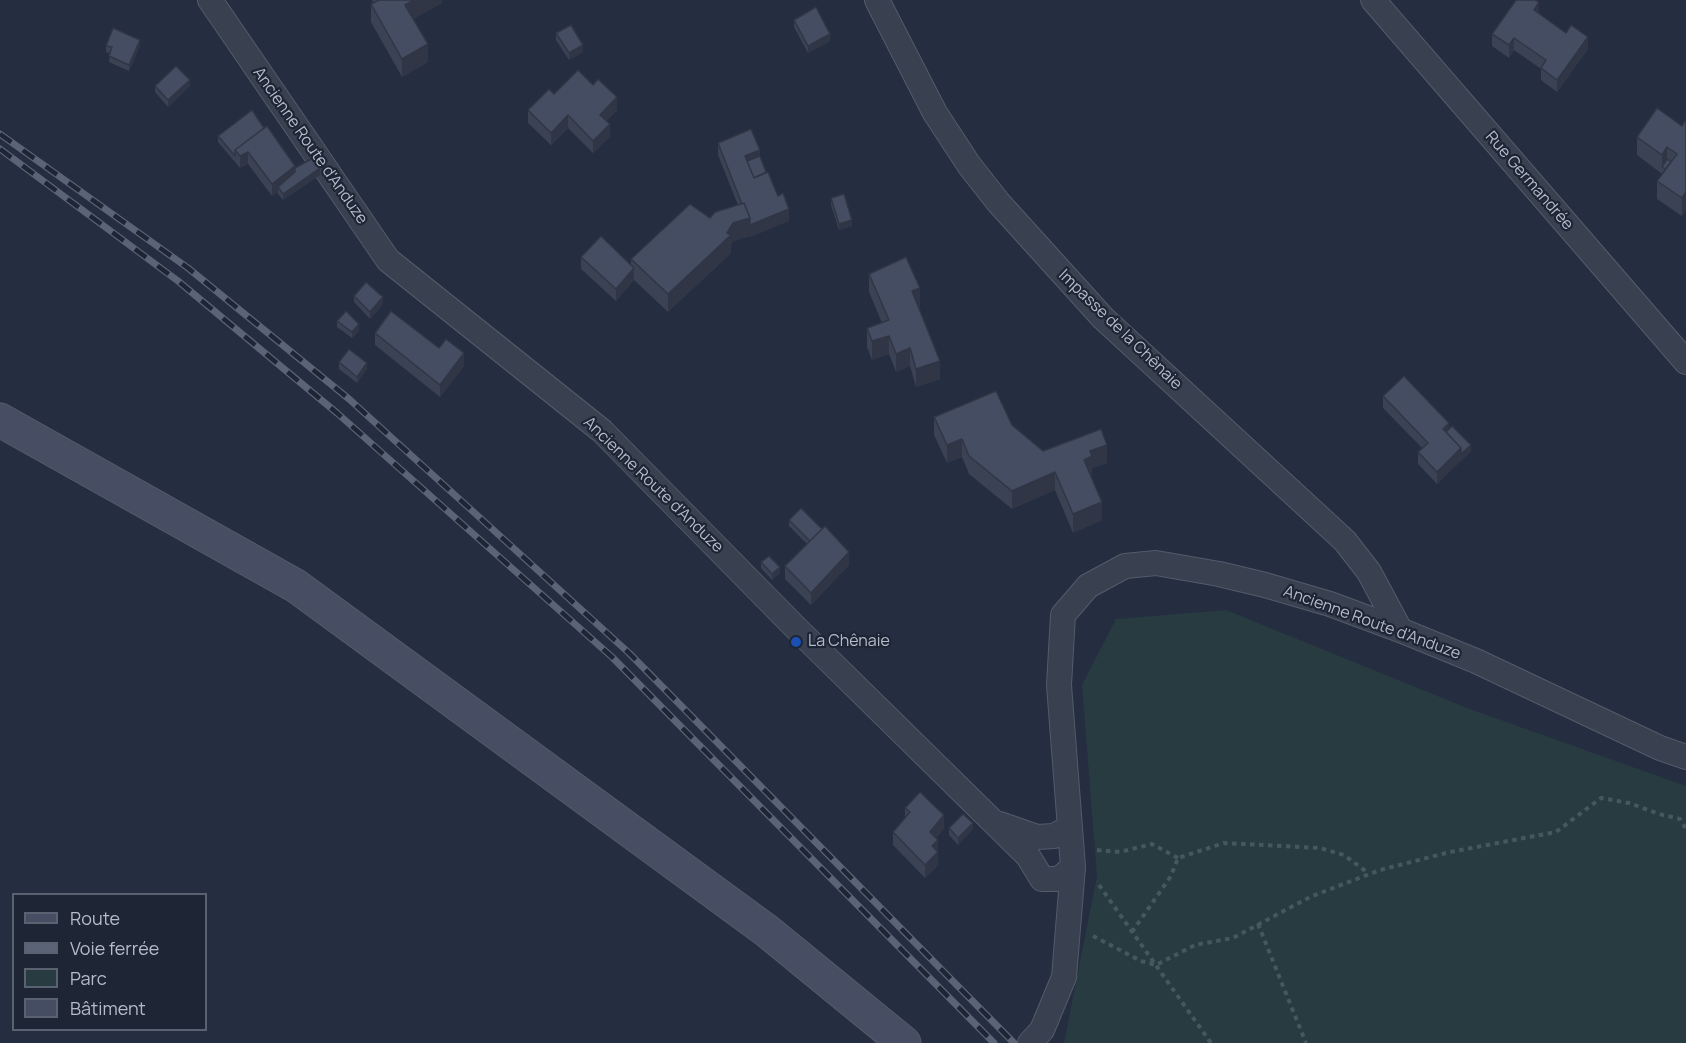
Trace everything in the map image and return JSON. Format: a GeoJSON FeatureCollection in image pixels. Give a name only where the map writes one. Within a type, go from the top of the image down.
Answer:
{"type":"FeatureCollection","features":[{"type":"Feature","properties":{"kind":"main road"},"geometry":{"type":"LineString","coordinates":[[0,420],[296,586],[767,931],[904,1043]]}},
{"type":"Feature","properties":{"kind":"street","name":"Ancienne Route d'Anduze"},"geometry":{"type":"LineString","coordinates":[[210,0],[388,260],[602,431],[794,626],[1028,856],[1042,879],[1059,879],[1072,847]]}},
{"type":"Feature","properties":{"kind":"street","name":"Impasse de la Chênaie"},"geometry":{"type":"LineString","coordinates":[[877,0],[935,113],[969,165],[998,202],[1103,318],[1345,541],[1369,572],[1400,630]]}},
{"type":"Feature","properties":{"kind":"street","name":"Rue Germandrée"},"geometry":{"type":"LineString","coordinates":[[1373,0],[1686,362]]}},
{"type":"Feature","properties":{"kind":"street","name":"Ancienne Route d'Anduze"},"geometry":{"type":"LineString","coordinates":[[1036,1037],[1064,977],[1068,922],[1072,847],[1059,685],[1063,615],[1088,586],[1125,566],[1156,563],[1219,574],[1330,604],[1476,661],[1660,748],[1686,757]]}},
{"type":"Feature","properties":{"kind":"street"},"geometry":{"type":"LineString","coordinates":[[993,821],[1036,837],[1054,836],[1072,847]]}},
{"type":"Feature","properties":{"kind":"path"},"geometry":{"type":"LineString","coordinates":[[1068,922],[1142,961],[1156,965],[1195,945],[1233,938],[1311,897],[1369,874],[1450,852],[1556,832],[1602,798],[1629,803],[1680,819],[1686,829]]}},
{"type":"Feature","properties":{"kind":"path"},"geometry":{"type":"LineString","coordinates":[[1072,847],[1120,852],[1152,844],[1178,858],[1224,843],[1320,848],[1344,855],[1369,874]]}},
{"type":"Feature","properties":{"kind":"path"},"geometry":{"type":"LineString","coordinates":[[1072,847],[1211,1043]]}},
{"type":"Feature","properties":{"kind":"path"},"geometry":{"type":"LineString","coordinates":[[1132,932],[1171,876],[1178,858]]}},
{"type":"Feature","properties":{"kind":"path"},"geometry":{"type":"LineString","coordinates":[[1258,924],[1306,1043]]}},
{"type":"Feature","properties":{"kind":"green space"},"geometry":{"type":"Polygon","coordinates":[[[1226,610],[1467,708],[1686,786],[1686,1043],[1064,1043],[1097,876],[1082,685],[1116,619],[1226,610]]]}},
{"type":"Feature","properties":{"kind":"building"},"geometry":{"type":"Polygon","coordinates":[[[379,0],[414,0],[405,5],[428,44],[402,59],[371,4],[379,0]]]}},
{"type":"Feature","properties":{"kind":"building"},"geometry":{"type":"Polygon","coordinates":[[[1516,0],[1539,2],[1534,10],[1566,33],[1571,25],[1588,37],[1557,80],[1541,68],[1546,60],[1514,38],[1509,45],[1492,34],[1516,0]]]}},
{"type":"Feature","properties":{"kind":"building"},"geometry":{"type":"Polygon","coordinates":[[[816,7],[830,34],[808,46],[794,20],[816,7]]]}},
{"type":"Feature","properties":{"kind":"building"},"geometry":{"type":"Polygon","coordinates":[[[571,25],[583,45],[569,53],[556,33],[571,25]]]}},
{"type":"Feature","properties":{"kind":"building"},"geometry":{"type":"Polygon","coordinates":[[[113,28],[140,40],[129,65],[109,56],[112,47],[106,46],[113,28]]]}},
{"type":"Feature","properties":{"kind":"building"},"geometry":{"type":"Polygon","coordinates":[[[176,66],[190,80],[168,100],[155,86],[176,66]]]}},
{"type":"Feature","properties":{"kind":"building"},"geometry":{"type":"Polygon","coordinates":[[[578,70],[593,85],[598,79],[617,97],[600,115],[610,124],[593,141],[568,115],[551,133],[528,110],[549,89],[554,94],[578,70]]]}},
{"type":"Feature","properties":{"kind":"building"},"geometry":{"type":"Polygon","coordinates":[[[1657,108],[1682,126],[1686,119],[1686,192],[1682,198],[1657,181],[1677,154],[1667,147],[1662,155],[1637,137],[1657,108]]]}},
{"type":"Feature","properties":{"kind":"building"},"geometry":{"type":"Polygon","coordinates":[[[252,110],[264,128],[235,150],[235,156],[218,136],[252,110]]]}},
{"type":"Feature","properties":{"kind":"building"},"geometry":{"type":"Polygon","coordinates":[[[267,126],[295,166],[272,184],[248,152],[240,156],[235,150],[267,126]]]}},
{"type":"Feature","properties":{"kind":"building"},"geometry":{"type":"Polygon","coordinates":[[[751,129],[760,150],[745,156],[754,178],[768,172],[778,196],[783,193],[789,209],[750,225],[750,218],[744,203],[742,204],[718,143],[751,129]]]}},
{"type":"Feature","properties":{"kind":"building"},"geometry":{"type":"Polygon","coordinates":[[[760,156],[766,172],[754,178],[747,161],[760,156]]]}},
{"type":"Feature","properties":{"kind":"building"},"geometry":{"type":"Polygon","coordinates":[[[313,158],[320,168],[283,194],[278,187],[295,172],[295,168],[313,158]]]}},
{"type":"Feature","properties":{"kind":"building"},"geometry":{"type":"Polygon","coordinates":[[[1667,159],[1671,162],[1665,169],[1662,167],[1667,159]]]}},
{"type":"Feature","properties":{"kind":"building"},"geometry":{"type":"Polygon","coordinates":[[[844,194],[852,220],[839,224],[831,198],[844,194]]]}},
{"type":"Feature","properties":{"kind":"building"},"geometry":{"type":"Polygon","coordinates":[[[744,203],[750,218],[733,223],[727,233],[731,235],[668,294],[631,259],[690,204],[710,218],[715,212],[744,203]]]}},
{"type":"Feature","properties":{"kind":"building"},"geometry":{"type":"Polygon","coordinates":[[[601,236],[634,268],[616,289],[581,257],[601,236]]]}},
{"type":"Feature","properties":{"kind":"building"},"geometry":{"type":"Polygon","coordinates":[[[906,257],[920,288],[912,291],[940,361],[916,369],[910,348],[896,354],[889,336],[872,341],[867,328],[889,320],[869,274],[906,257]]]}},
{"type":"Feature","properties":{"kind":"building"},"geometry":{"type":"Polygon","coordinates":[[[366,282],[383,297],[370,312],[354,296],[366,282]]]}},
{"type":"Feature","properties":{"kind":"building"},"geometry":{"type":"Polygon","coordinates":[[[346,311],[359,324],[352,332],[337,321],[346,311]]]}},
{"type":"Feature","properties":{"kind":"building"},"geometry":{"type":"Polygon","coordinates":[[[391,311],[439,348],[446,339],[464,353],[440,385],[375,333],[391,311]]]}},
{"type":"Feature","properties":{"kind":"building"},"geometry":{"type":"Polygon","coordinates":[[[349,349],[367,363],[357,377],[339,362],[349,349]]]}},
{"type":"Feature","properties":{"kind":"building"},"geometry":{"type":"Polygon","coordinates":[[[1404,376],[1449,423],[1443,429],[1461,448],[1437,472],[1418,452],[1428,443],[1383,396],[1404,376]]]}},
{"type":"Feature","properties":{"kind":"building"},"geometry":{"type":"Polygon","coordinates":[[[996,391],[1012,425],[1043,451],[1101,429],[1107,445],[1090,451],[1092,456],[1084,460],[1102,502],[1073,514],[1055,472],[1012,491],[969,456],[962,439],[947,445],[934,417],[996,391]]]}},
{"type":"Feature","properties":{"kind":"building"},"geometry":{"type":"Polygon","coordinates":[[[1452,426],[1471,445],[1461,454],[1461,448],[1446,432],[1452,426]]]}},
{"type":"Feature","properties":{"kind":"building"},"geometry":{"type":"Polygon","coordinates":[[[801,508],[822,529],[810,541],[789,520],[801,508]]]}},
{"type":"Feature","properties":{"kind":"building"},"geometry":{"type":"Polygon","coordinates":[[[825,526],[849,552],[811,593],[785,566],[825,526]]]}},
{"type":"Feature","properties":{"kind":"building"},"geometry":{"type":"Polygon","coordinates":[[[769,556],[780,567],[772,574],[761,562],[769,556]]]}},
{"type":"Feature","properties":{"kind":"building"},"geometry":{"type":"Polygon","coordinates":[[[920,792],[944,815],[930,832],[938,840],[932,846],[938,852],[925,865],[893,832],[910,812],[905,808],[920,792]]]}},
{"type":"Feature","properties":{"kind":"building"},"geometry":{"type":"Polygon","coordinates":[[[963,814],[973,823],[958,838],[949,828],[963,814]]]}},
{"type":"Feature","properties":{"kind":"railway"},"geometry":{"type":"LineString","coordinates":[[0,134],[188,268],[349,399],[629,653],[1014,1043]]}},
{"type":"Feature","properties":{"kind":"railway"},"geometry":{"type":"LineString","coordinates":[[0,149],[178,281],[337,413],[612,657],[994,1043]]}},
{"type":"Feature","properties":{"kind":"place","name":"La Chênaie"},"geometry":{"type":"Point","coordinates":[796,642]}}]}
